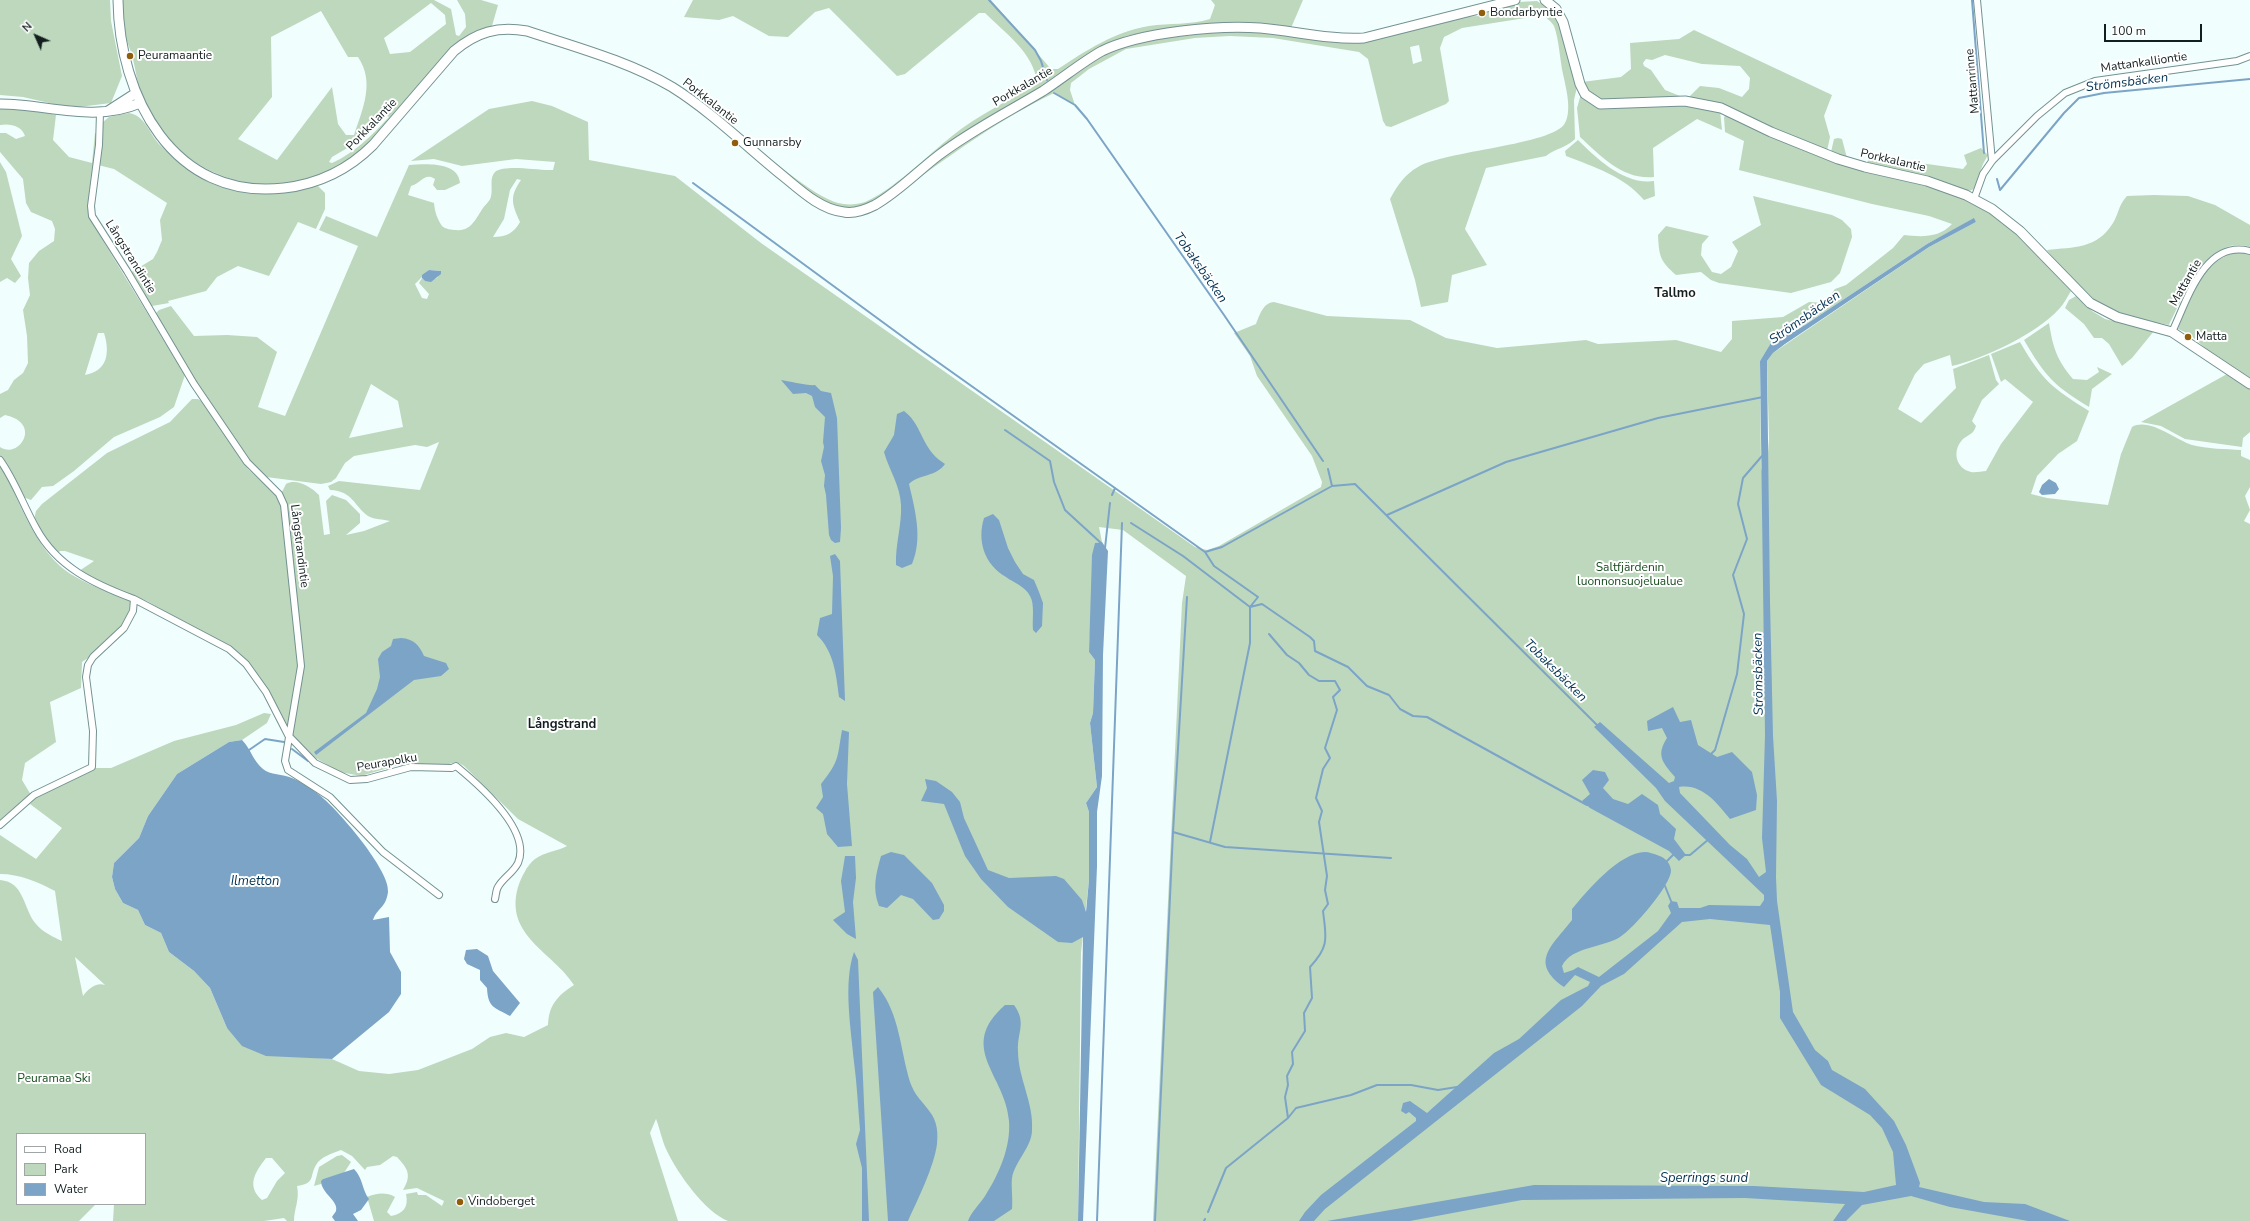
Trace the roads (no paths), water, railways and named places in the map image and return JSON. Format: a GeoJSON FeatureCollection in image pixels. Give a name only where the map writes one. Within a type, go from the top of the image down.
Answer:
{"type":"FeatureCollection","features":[{"type":"Feature","properties":{"kind":"street","name":"Porkkalantie"},"geometry":{"type":"LineString","coordinates":[[118,0],[121,40],[136,93],[140,103],[165,142],[187,162],[204,173],[241,187],[269,189],[292,187],[320,180],[358,159],[392,124],[454,51],[468,40],[490,30],[514,29],[527,31],[617,62],[666,84],[692,101],[814,200],[838,211],[857,212],[878,203],[938,156],[991,119],[1043,91],[1100,52],[1126,40],[1140,37],[1233,28],[1260,28],[1346,39],[1364,38],[1496,2],[1515,0]]}},
{"type":"Feature","properties":{"kind":"street","name":"Porkkalantie"},"geometry":{"type":"LineString","coordinates":[[1545,0],[1556,9],[1563,22],[1582,89],[1593,100],[1600,104],[1612,106],[1661,101],[1706,104],[1729,111],[1771,132],[1838,159],[1950,188],[1992,209],[2020,231],[2090,303],[2117,318],[2172,332],[2250,384]]}},
{"type":"Feature","properties":{"kind":"street","name":"Mattanrinne"},"geometry":{"type":"LineString","coordinates":[[1977,0],[1992,161]]}},
{"type":"Feature","properties":{"kind":"street","name":"Mattankalliontie"},"geometry":{"type":"LineString","coordinates":[[1974,199],[1983,174],[1992,161],[2054,101],[2078,87],[2131,76],[2237,61],[2250,56]]}},
{"type":"Feature","properties":{"kind":"street"},"geometry":{"type":"LineString","coordinates":[[104,112],[136,93]]}},
{"type":"Feature","properties":{"kind":"street"},"geometry":{"type":"LineString","coordinates":[[0,104],[36,106],[75,113],[122,110],[140,103]]}},
{"type":"Feature","properties":{"kind":"street","name":"Långstrandintie"},"geometry":{"type":"LineString","coordinates":[[104,112],[91,206],[92,216],[127,271],[194,384],[247,462],[280,494],[284,505],[301,666],[288,735],[285,761],[288,770],[330,798],[383,852],[439,895]]}},
{"type":"Feature","properties":{"kind":"street","name":"Mattantie"},"geometry":{"type":"LineString","coordinates":[[2172,332],[2202,272],[2214,258],[2226,251],[2242,249],[2250,251]]}},
{"type":"Feature","properties":{"kind":"street","name":"Peurapolku"},"geometry":{"type":"LineString","coordinates":[[0,460],[9,472],[36,528],[54,555],[63,563],[94,583],[134,599],[229,649],[246,664],[266,692],[288,735],[315,763],[350,780],[367,779],[411,768],[452,768],[456,766],[473,780],[506,815],[514,829],[520,848],[518,863],[498,887],[495,899]]}},
{"type":"Feature","properties":{"kind":"street"},"geometry":{"type":"LineString","coordinates":[[0,825],[34,795],[92,766],[93,731],[86,677],[88,665],[93,657],[124,628],[133,611],[134,599]]}},
{"type":"Feature","properties":{"kind":"water"},"geometry":{"type":"Polygon","coordinates":[[[1974,218],[1976,222],[1929,247],[1785,344],[1773,353],[1767,361],[1773,736],[1777,801],[1777,901],[1793,1012],[1815,1050],[1828,1061],[1832,1070],[1865,1089],[1894,1121],[1906,1145],[1920,1183],[1919,1187],[1984,1202],[2025,1204],[2070,1221],[2028,1221],[1950,1207],[1911,1196],[1862,1205],[1846,1221],[1833,1221],[1845,1204],[1745,1198],[1522,1200],[1410,1221],[1327,1221],[1534,1185],[1754,1186],[1864,1192],[1896,1185],[1893,1152],[1882,1128],[1870,1115],[1821,1085],[1780,1018],[1780,992],[1770,925],[1710,919],[1682,922],[1624,974],[1601,986],[1582,1006],[1325,1209],[1314,1221],[1299,1221],[1305,1212],[1321,1195],[1416,1121],[1416,1118],[1409,1112],[1406,1114],[1401,1111],[1403,1103],[1410,1101],[1427,1113],[1494,1053],[1519,1039],[1561,1000],[1588,986],[1590,982],[1575,975],[1564,987],[1553,978],[1547,970],[1547,954],[1572,920],[1572,909],[1595,883],[1625,858],[1645,852],[1660,856],[1668,862],[1671,870],[1670,877],[1651,906],[1634,925],[1613,941],[1580,951],[1567,959],[1562,966],[1564,973],[1578,967],[1599,977],[1658,931],[1671,913],[1668,906],[1671,901],[1677,902],[1679,908],[1700,908],[1709,905],[1760,906],[1764,900],[1764,895],[1665,801],[1656,788],[1594,727],[1600,722],[1669,783],[1674,781],[1675,777],[1664,763],[1661,754],[1667,738],[1662,728],[1648,731],[1647,721],[1673,707],[1680,722],[1691,720],[1698,745],[1717,757],[1732,752],[1752,772],[1757,795],[1756,810],[1730,819],[1715,801],[1702,791],[1695,788],[1679,787],[1680,793],[1730,845],[1747,859],[1759,877],[1766,872],[1762,838],[1765,735],[1760,361],[1775,336],[1793,332],[1805,325],[1927,244],[1974,218]]]}},
{"type":"Feature","properties":{"kind":"water"},"geometry":{"type":"Polygon","coordinates":[[[429,270],[441,271],[441,274],[431,282],[425,281],[422,278],[422,275],[429,270]]]}},
{"type":"Feature","properties":{"kind":"water"},"geometry":{"type":"Polygon","coordinates":[[[781,380],[815,385],[821,391],[831,393],[837,418],[841,528],[840,542],[835,543],[831,540],[829,535],[824,486],[825,475],[821,461],[824,447],[825,417],[815,407],[812,396],[806,393],[793,394],[781,380]]]}},
{"type":"Feature","properties":{"kind":"water"},"geometry":{"type":"Polygon","coordinates":[[[904,411],[917,426],[929,449],[945,464],[937,471],[918,478],[909,484],[917,524],[917,544],[912,564],[902,568],[896,565],[896,550],[901,512],[899,491],[884,452],[894,435],[897,414],[904,411]]]}},
{"type":"Feature","properties":{"kind":"water"},"geometry":{"type":"Polygon","coordinates":[[[2049,479],[2056,483],[2059,489],[2055,494],[2042,495],[2039,492],[2042,485],[2049,479]]]}},
{"type":"Feature","properties":{"kind":"water"},"geometry":{"type":"Polygon","coordinates":[[[993,514],[999,520],[1008,548],[1015,562],[1023,574],[1034,580],[1043,603],[1042,626],[1036,633],[1033,630],[1032,599],[1022,587],[998,572],[992,566],[984,551],[981,535],[984,518],[993,514]]]}},
{"type":"Feature","properties":{"kind":"water"},"geometry":{"type":"Polygon","coordinates":[[[1102,542],[1108,551],[1103,655],[1102,776],[1097,812],[1097,866],[1083,1221],[1078,1221],[1083,937],[1072,943],[1058,942],[1008,907],[981,879],[965,856],[944,804],[921,801],[927,788],[925,779],[936,781],[952,792],[960,802],[964,818],[988,870],[1009,878],[1056,876],[1064,879],[1082,900],[1086,912],[1089,880],[1089,812],[1086,803],[1097,787],[1090,723],[1093,713],[1095,660],[1089,652],[1092,555],[1095,543],[1102,542]]]}},
{"type":"Feature","properties":{"kind":"water"},"geometry":{"type":"Polygon","coordinates":[[[835,554],[840,561],[845,701],[839,697],[831,656],[817,635],[820,618],[832,614],[833,576],[830,556],[835,554]]]}},
{"type":"Feature","properties":{"kind":"water"},"geometry":{"type":"Polygon","coordinates":[[[401,638],[413,641],[416,643],[424,656],[446,663],[449,669],[441,676],[414,680],[316,755],[314,752],[366,713],[377,689],[380,677],[378,659],[382,652],[391,646],[393,639],[401,638]]]}},
{"type":"Feature","properties":{"kind":"water"},"geometry":{"type":"Polygon","coordinates":[[[842,730],[849,732],[847,784],[852,846],[838,847],[827,834],[823,814],[816,808],[823,797],[821,784],[832,769],[837,758],[842,730]]]}},
{"type":"Feature","properties":{"kind":"water","name":"Ilmetton"},"geometry":{"type":"Polygon","coordinates":[[[242,740],[263,769],[299,781],[326,801],[361,840],[372,855],[387,882],[387,897],[373,920],[389,917],[390,952],[401,972],[401,994],[389,1012],[332,1059],[266,1056],[242,1046],[227,1028],[210,988],[194,971],[169,952],[161,933],[145,925],[138,910],[123,903],[115,889],[112,877],[114,863],[139,838],[148,816],[177,774],[229,742],[242,740]]]}},
{"type":"Feature","properties":{"kind":"water"},"geometry":{"type":"Polygon","coordinates":[[[1593,770],[1605,772],[1609,780],[1603,788],[1613,799],[1628,804],[1642,794],[1658,805],[1660,814],[1676,829],[1674,839],[1686,855],[1679,861],[1669,851],[1590,808],[1582,801],[1590,794],[1582,780],[1593,770]]]}},
{"type":"Feature","properties":{"kind":"water"},"geometry":{"type":"Polygon","coordinates":[[[891,852],[904,855],[932,883],[944,905],[944,911],[939,919],[933,920],[913,899],[901,895],[887,908],[879,906],[875,887],[878,869],[881,856],[891,852]]]}},
{"type":"Feature","properties":{"kind":"water"},"geometry":{"type":"Polygon","coordinates":[[[845,856],[855,856],[856,878],[853,902],[856,939],[847,934],[833,920],[845,912],[841,881],[845,856]]]}},
{"type":"Feature","properties":{"kind":"water"},"geometry":{"type":"Polygon","coordinates":[[[477,949],[488,956],[493,971],[520,1003],[510,1016],[490,1003],[487,988],[480,980],[480,970],[467,964],[464,959],[466,950],[477,949]]]}},
{"type":"Feature","properties":{"kind":"water"},"geometry":{"type":"Polygon","coordinates":[[[854,952],[858,960],[869,1221],[862,1221],[862,1168],[856,1144],[860,1130],[848,992],[854,952]]]}},
{"type":"Feature","properties":{"kind":"water"},"geometry":{"type":"Polygon","coordinates":[[[878,987],[891,1009],[895,1020],[910,1082],[914,1091],[933,1116],[936,1123],[937,1144],[933,1163],[908,1221],[888,1221],[873,992],[878,987]]]}},
{"type":"Feature","properties":{"kind":"water"},"geometry":{"type":"Polygon","coordinates":[[[1005,1005],[1014,1005],[1018,1011],[1021,1022],[1018,1051],[1020,1071],[1031,1110],[1031,1136],[1016,1166],[1012,1178],[1012,1209],[994,1221],[968,1221],[973,1211],[985,1196],[995,1179],[1003,1160],[1008,1141],[1009,1121],[1006,1105],[988,1062],[984,1048],[985,1035],[991,1020],[1005,1005]]]}},
{"type":"Feature","properties":{"kind":"water"},"geometry":{"type":"Polygon","coordinates":[[[354,1169],[359,1176],[369,1199],[361,1210],[353,1214],[358,1221],[335,1221],[332,1217],[336,1211],[335,1204],[324,1189],[321,1181],[354,1169]]]}},
{"type":"Feature","properties":{"kind":"waterway","name":"Tobaksbäcken"},"geometry":{"type":"LineString","coordinates":[[989,0],[1035,50],[1041,61],[1047,80]]}},
{"type":"Feature","properties":{"kind":"waterway"},"geometry":{"type":"LineString","coordinates":[[1972,0],[1984,153]]}},
{"type":"Feature","properties":{"kind":"waterway","name":"Strömsbäcken"},"geometry":{"type":"LineString","coordinates":[[2000,190],[2064,113],[2079,98],[2104,93],[2250,79]]}},
{"type":"Feature","properties":{"kind":"waterway","name":"Tobaksbäcken"},"geometry":{"type":"LineString","coordinates":[[1054,93],[1075,105],[1087,119],[1224,315],[1323,461]]}},
{"type":"Feature","properties":{"kind":"waterway"},"geometry":{"type":"LineString","coordinates":[[1997,179],[2000,190]]}},
{"type":"Feature","properties":{"kind":"waterway"},"geometry":{"type":"LineString","coordinates":[[693,183],[918,348],[1205,552],[1222,547],[1332,486]]}},
{"type":"Feature","properties":{"kind":"waterway"},"geometry":{"type":"LineString","coordinates":[[1387,515],[1506,462],[1658,418],[1763,397]]}},
{"type":"Feature","properties":{"kind":"waterway"},"geometry":{"type":"LineString","coordinates":[[1005,430],[1050,461],[1054,482],[1065,510],[1101,543]]}},
{"type":"Feature","properties":{"kind":"waterway"},"geometry":{"type":"LineString","coordinates":[[1710,755],[1715,750],[1737,674],[1744,614],[1733,575],[1747,539],[1738,504],[1743,478],[1762,456]]}},
{"type":"Feature","properties":{"kind":"waterway","name":"Tobaksbäcken"},"geometry":{"type":"LineString","coordinates":[[1328,469],[1332,486],[1355,484],[1598,726]]}},
{"type":"Feature","properties":{"kind":"waterway"},"geometry":{"type":"LineString","coordinates":[[1112,495],[1115,488]]}},
{"type":"Feature","properties":{"kind":"waterway"},"geometry":{"type":"LineString","coordinates":[[1105,548],[1110,503]]}},
{"type":"Feature","properties":{"kind":"waterway"},"geometry":{"type":"LineString","coordinates":[[1097,1221],[1122,523]]}},
{"type":"Feature","properties":{"kind":"waterway"},"geometry":{"type":"LineString","coordinates":[[1131,523],[1183,556],[1250,607],[1262,604],[1310,637],[1314,641],[1315,651],[1348,667],[1367,686],[1389,695],[1400,709],[1413,716],[1427,717],[1587,805]]}},
{"type":"Feature","properties":{"kind":"waterway"},"geometry":{"type":"LineString","coordinates":[[1205,552],[1214,566],[1258,597],[1250,607],[1250,643],[1210,842]]}},
{"type":"Feature","properties":{"kind":"waterway"},"geometry":{"type":"LineString","coordinates":[[1155,1221],[1173,832],[1187,597]]}},
{"type":"Feature","properties":{"kind":"waterway"},"geometry":{"type":"LineString","coordinates":[[1269,634],[1287,655],[1299,663],[1309,675],[1319,681],[1335,681],[1340,690],[1333,697],[1337,710],[1325,748],[1330,758],[1323,769],[1316,798],[1322,811],[1319,822],[1327,876],[1325,890],[1328,904],[1323,911],[1325,941],[1321,953],[1310,967],[1312,998],[1304,1013],[1305,1031],[1292,1052],[1293,1064],[1287,1076],[1288,1085],[1285,1097],[1288,1118]]}},
{"type":"Feature","properties":{"kind":"waterway"},"geometry":{"type":"LineString","coordinates":[[249,750],[265,739],[284,742]]}},
{"type":"Feature","properties":{"kind":"waterway"},"geometry":{"type":"LineString","coordinates":[[292,749],[308,761]]}},
{"type":"Feature","properties":{"kind":"waterway"},"geometry":{"type":"LineString","coordinates":[[1173,832],[1225,847],[1391,858]]}},
{"type":"Feature","properties":{"kind":"waterway"},"geometry":{"type":"LineString","coordinates":[[1683,855],[1690,855],[1709,839]]}},
{"type":"Feature","properties":{"kind":"waterway"},"geometry":{"type":"LineString","coordinates":[[1667,861],[1674,854]]}},
{"type":"Feature","properties":{"kind":"waterway"},"geometry":{"type":"LineString","coordinates":[[1665,886],[1671,901]]}},
{"type":"Feature","properties":{"kind":"waterway"},"geometry":{"type":"LineString","coordinates":[[1208,1212],[1226,1168],[1288,1118],[1296,1108],[1351,1095],[1377,1085],[1411,1085],[1438,1090],[1457,1087]]}},
{"type":"Feature","properties":{"kind":"place","name":"Bondarbyntie"},"geometry":{"type":"Point","coordinates":[1482,13]}},
{"type":"Feature","properties":{"kind":"place","name":"Peuramaantie"},"geometry":{"type":"Point","coordinates":[130,56]}},
{"type":"Feature","properties":{"kind":"place","name":"Gunnarsby"},"geometry":{"type":"Point","coordinates":[735,143]}},
{"type":"Feature","properties":{"kind":"place","name":"Matta"},"geometry":{"type":"Point","coordinates":[2188,337]}},
{"type":"Feature","properties":{"kind":"place","name":"Vindoberget"},"geometry":{"type":"Point","coordinates":[460,1202]}},
{"type":"Feature","properties":{"kind":"district","name":"Tallmo"},"geometry":{"type":"Point","coordinates":[1675,294]}},
{"type":"Feature","properties":{"kind":"district","name":"Långstrand"},"geometry":{"type":"Point","coordinates":[562,725]}},
{"type":"Feature","properties":{"kind":"park label","name":"Saltfjärdenin luonnonsuojelualue"},"geometry":{"type":"Point","coordinates":[1630,575]}},
{"type":"Feature","properties":{"kind":"park label","name":"Peuramaa Ski"},"geometry":{"type":"Point","coordinates":[54,1079]}},
{"type":"Feature","properties":{"kind":"water label","name":"Sperrings sund"},"geometry":{"type":"Point","coordinates":[1704,1179]}}]}
